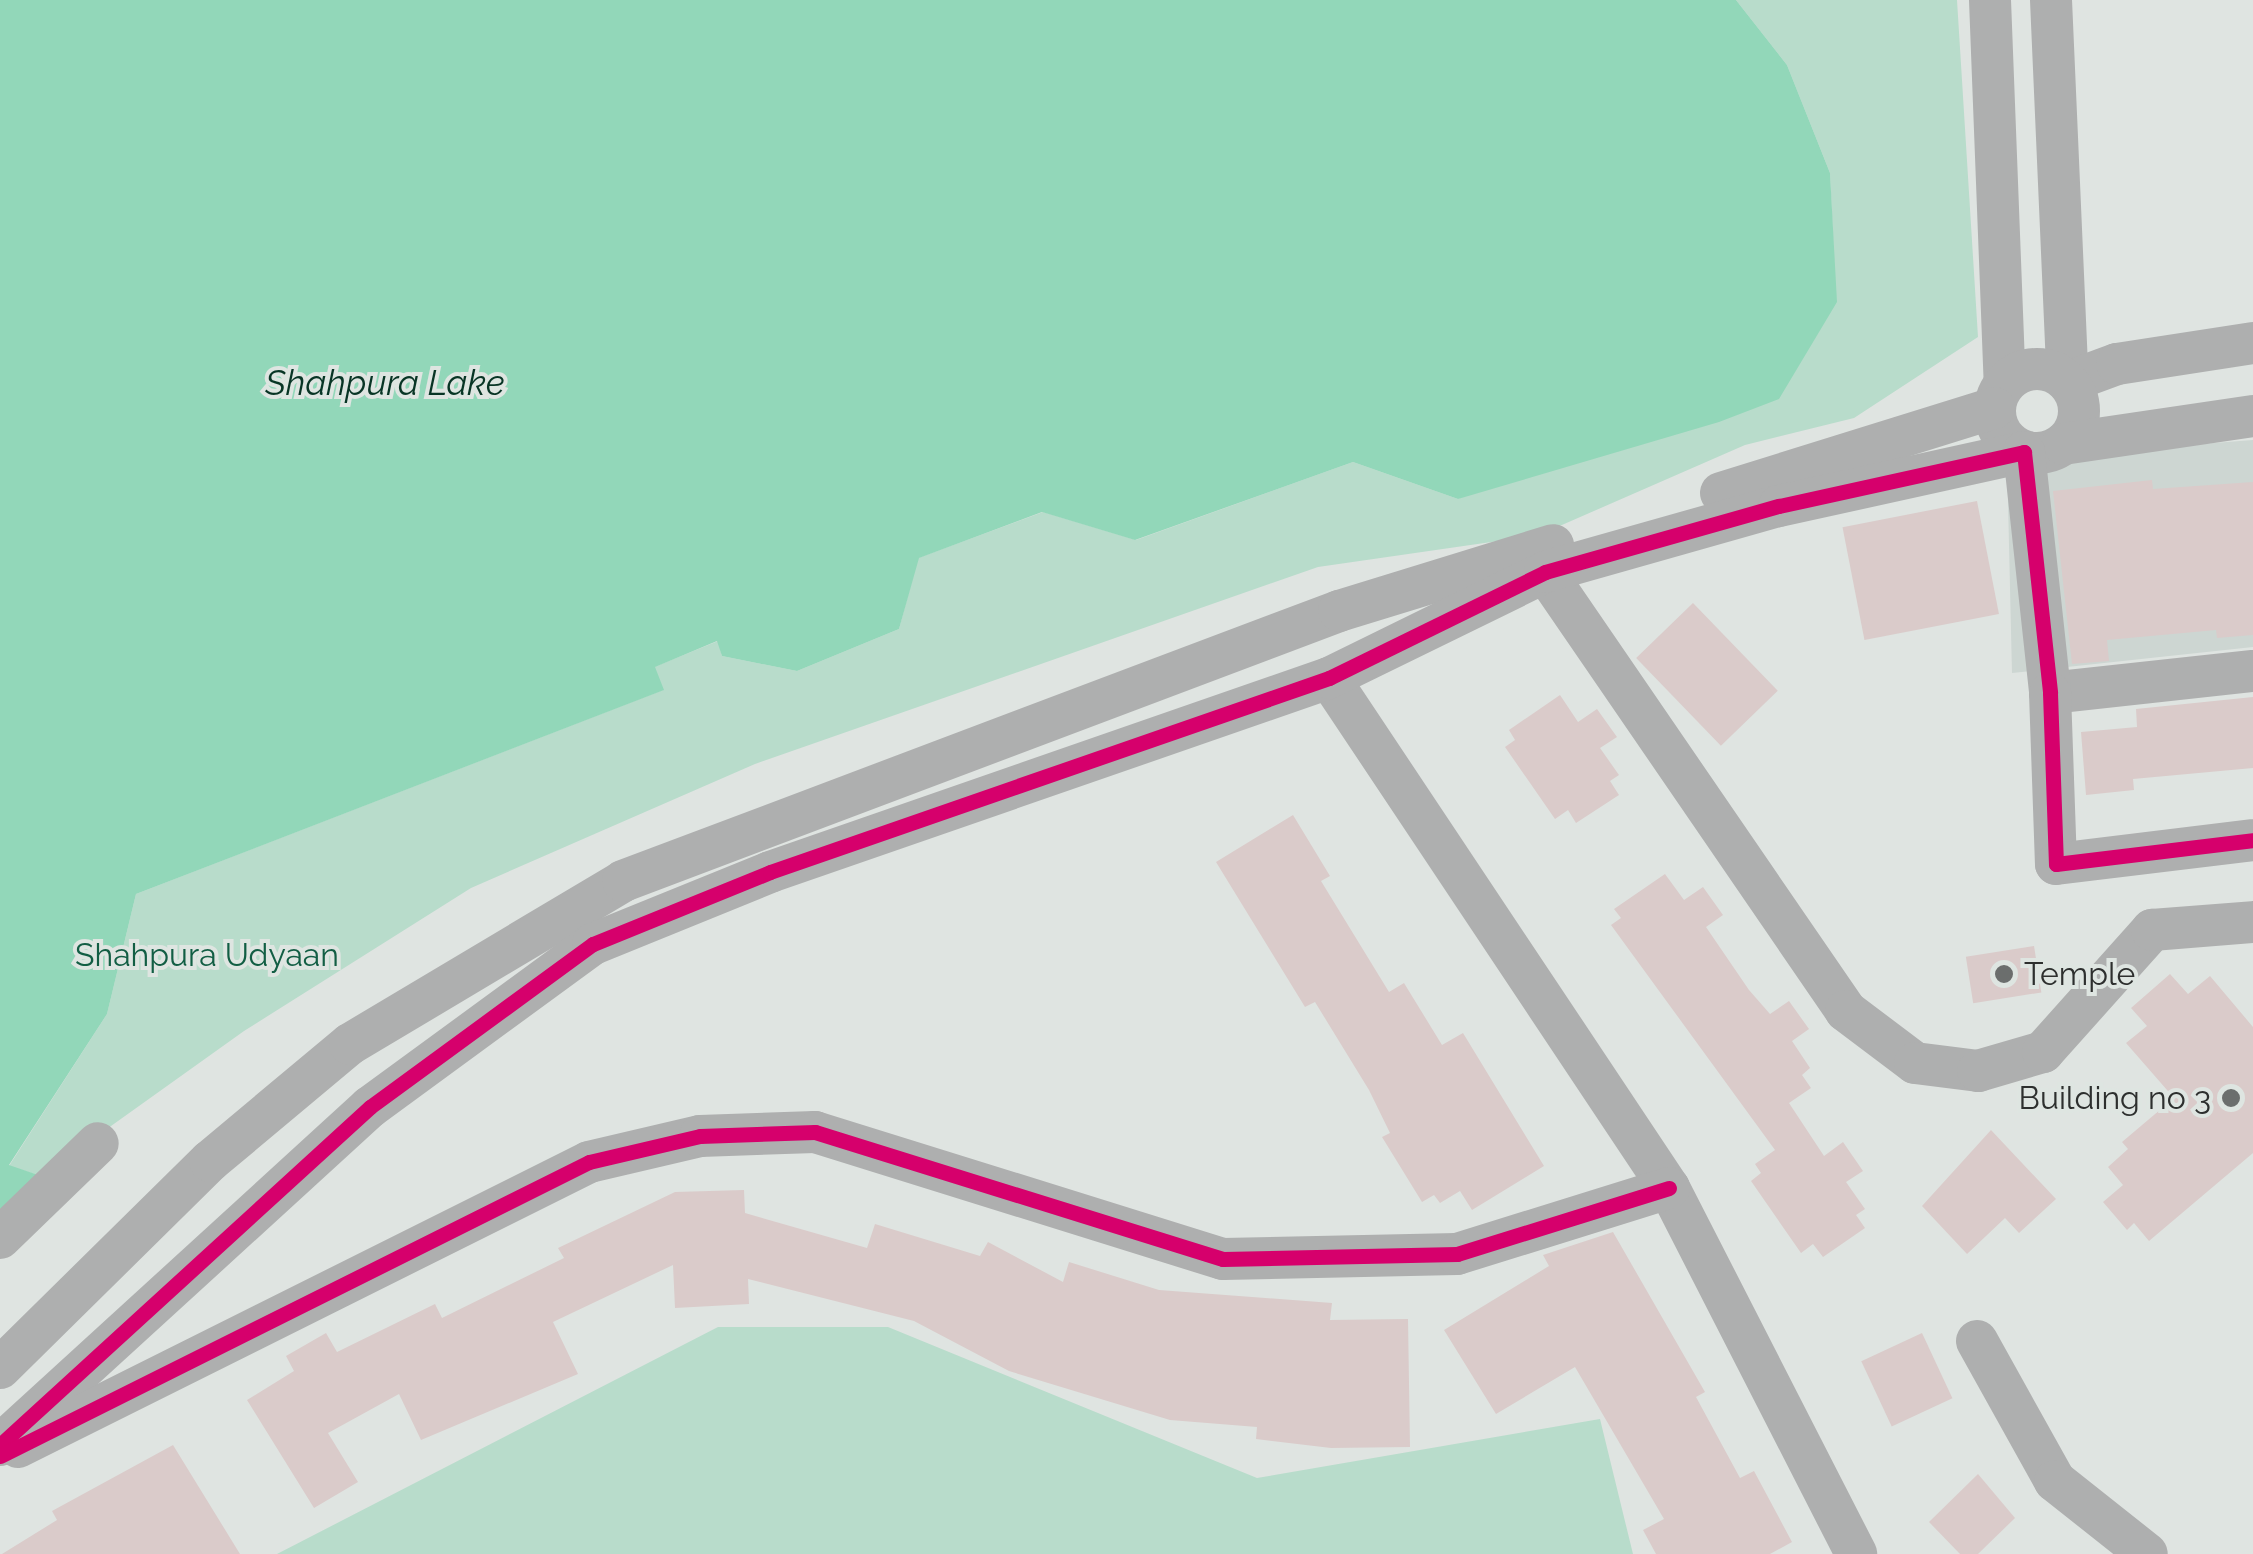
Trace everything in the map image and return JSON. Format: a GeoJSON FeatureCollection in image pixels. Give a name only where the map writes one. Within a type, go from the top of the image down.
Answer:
{"type":"FeatureCollection","features":[{"type":"Feature","properties":{"kind":"street"},"geometry":{"type":"LineString","coordinates":[[1990,0],[2002,436],[2044,448]]}},
{"type":"Feature","properties":{"kind":"street"},"geometry":{"type":"LineString","coordinates":[[2051,0],[2068,382],[2079,406],[2044,448],[2056,864],[2253,840]]}},
{"type":"Feature","properties":{"kind":"street"},"geometry":{"type":"LineString","coordinates":[[0,1368],[210,1160],[350,1044],[624,881],[1339,611],[1999,396],[2043,369],[2068,382],[2118,364],[2253,343]]}},
{"type":"Feature","properties":{"kind":"street"},"geometry":{"type":"LineString","coordinates":[[0,1445],[370,1106],[593,944],[770,872],[1329,678],[1544,572],[1779,506],[2044,448],[2253,416]]}},
{"type":"Feature","properties":{"kind":"street"},"geometry":{"type":"LineString","coordinates":[[1544,572],[1846,1011],[1915,1063],[1978,1071],[2042,1052],[2152,930],[2253,922]]}},
{"type":"Feature","properties":{"kind":"street"},"geometry":{"type":"LineString","coordinates":[[2050,693],[2253,671]]}},
{"type":"Feature","properties":{"kind":"street"},"geometry":{"type":"LineString","coordinates":[[1329,678],[1669,1188],[1856,1554]]}},
{"type":"Feature","properties":{"kind":"street"},"geometry":{"type":"LineString","coordinates":[[0,1456],[589,1162],[700,1136],[815,1132],[1223,1258],[1457,1254],[1669,1188]]}},
{"type":"Feature","properties":{"kind":"street"},"geometry":{"type":"LineString","coordinates":[[0,1238],[98,1143]]}},
{"type":"Feature","properties":{"kind":"street"},"geometry":{"type":"LineString","coordinates":[[1977,1341],[2055,1481],[2147,1554]]}},
{"type":"Feature","properties":{"kind":"shaded area"},"geometry":{"type":"Polygon","coordinates":[[[2253,440],[2253,647],[2012,673],[2007,459],[2253,440]]]}},
{"type":"Feature","properties":{"kind":"green space","name":"Shahpura Udyaan"},"geometry":{"type":"Polygon","coordinates":[[[1736,0],[1957,0],[1978,337],[1854,418],[1745,445],[1539,535],[1318,567],[755,764],[471,888],[244,1031],[41,1176],[9,1166],[107,1014],[136,894],[663,690],[654,667],[718,641],[722,656],[797,671],[899,629],[918,558],[1043,512],[1136,540],[1353,462],[1458,499],[1836,302],[1830,173],[1787,65],[1736,0]]]}},
{"type":"Feature","properties":{"kind":"green space"},"geometry":{"type":"Polygon","coordinates":[[[718,1327],[888,1327],[1257,1478],[1600,1419],[1633,1554],[277,1554],[718,1327]]]}},
{"type":"Feature","properties":{"kind":"water","name":"Shahpura Lake"},"geometry":{"type":"Polygon","coordinates":[[[0,0],[1736,0],[1787,65],[1830,173],[1837,302],[1779,399],[1719,422],[1458,499],[1353,462],[1135,540],[1042,512],[919,558],[899,629],[797,671],[722,656],[717,641],[655,667],[664,690],[136,894],[107,1014],[9,1165],[41,1176],[0,1213],[0,0]]]}},
{"type":"Feature","properties":{"kind":"building"},"geometry":{"type":"Polygon","coordinates":[[[2152,480],[2153,489],[2253,482],[2253,635],[2217,638],[2216,630],[2107,640],[2109,661],[2072,664],[2053,491],[2152,480]]]}},
{"type":"Feature","properties":{"kind":"building"},"geometry":{"type":"Polygon","coordinates":[[[1977,501],[1999,614],[1864,640],[1843,527],[1977,501]]]}},
{"type":"Feature","properties":{"kind":"building"},"geometry":{"type":"Polygon","coordinates":[[[1693,603],[1778,691],[1721,746],[1636,658],[1693,603]]]}},
{"type":"Feature","properties":{"kind":"building"},"geometry":{"type":"Polygon","coordinates":[[[1560,695],[1578,722],[1597,709],[1617,737],[1600,748],[1619,775],[1610,781],[1619,795],[1576,823],[1568,810],[1555,819],[1505,747],[1515,740],[1509,730],[1560,695]]]}},
{"type":"Feature","properties":{"kind":"building"},"geometry":{"type":"Polygon","coordinates":[[[2253,697],[2253,768],[2133,779],[2134,790],[2086,795],[2081,732],[2137,727],[2136,709],[2253,697]]]}},
{"type":"Feature","properties":{"kind":"building"},"geometry":{"type":"Polygon","coordinates":[[[1293,815],[1330,876],[1321,881],[1389,992],[1404,983],[1442,1045],[1463,1033],[1544,1166],[1472,1210],[1460,1191],[1440,1203],[1434,1195],[1422,1202],[1382,1137],[1390,1133],[1369,1090],[1315,1002],[1305,1007],[1216,862],[1293,815]]]}},
{"type":"Feature","properties":{"kind":"building"},"geometry":{"type":"Polygon","coordinates":[[[1665,874],[1684,900],[1703,887],[1723,915],[1706,927],[1749,990],[1770,1014],[1789,1001],[1809,1029],[1792,1041],[1810,1068],[1802,1075],[1811,1088],[1789,1103],[1824,1156],[1843,1142],[1863,1171],[1846,1182],[1865,1209],[1856,1215],[1865,1228],[1823,1257],[1813,1244],[1801,1253],[1751,1181],[1761,1173],[1755,1164],[1775,1150],[1611,925],[1621,918],[1614,909],[1665,874]]]}},
{"type":"Feature","properties":{"kind":"building","name":"Temple"},"geometry":{"type":"Polygon","coordinates":[[[2034,946],[2041,992],[1973,1003],[1966,957],[2034,946]]]}},
{"type":"Feature","properties":{"kind":"building"},"geometry":{"type":"Polygon","coordinates":[[[2170,974],[2188,994],[2210,976],[2253,1027],[2253,1153],[2149,1241],[2134,1223],[2127,1230],[2103,1202],[2123,1185],[2108,1167],[2128,1149],[2122,1142],[2174,1098],[2126,1043],[2147,1026],[2131,1008],[2170,974]]]}},
{"type":"Feature","properties":{"kind":"building"},"geometry":{"type":"Polygon","coordinates":[[[1991,1130],[2056,1199],[2019,1233],[2005,1218],[1967,1254],[1922,1206],[1991,1130]]]}},
{"type":"Feature","properties":{"kind":"building"},"geometry":{"type":"Polygon","coordinates":[[[744,1190],[745,1213],[867,1248],[875,1224],[980,1256],[988,1242],[1063,1282],[1069,1262],[1159,1290],[1332,1303],[1330,1320],[1408,1319],[1410,1447],[1331,1448],[1256,1439],[1257,1427],[1170,1420],[1009,1371],[914,1321],[748,1279],[749,1304],[675,1308],[673,1265],[553,1322],[578,1374],[421,1440],[399,1394],[328,1433],[358,1482],[314,1508],[247,1400],[294,1371],[286,1356],[326,1333],[337,1352],[435,1304],[442,1318],[564,1258],[558,1248],[675,1192],[744,1190]]]}},
{"type":"Feature","properties":{"kind":"building"},"geometry":{"type":"Polygon","coordinates":[[[1613,1232],[1705,1392],[1696,1397],[1740,1478],[1754,1471],[1792,1542],[1770,1554],[1656,1554],[1643,1530],[1664,1519],[1575,1367],[1496,1414],[1444,1330],[1549,1266],[1543,1255],[1613,1232]]]}},
{"type":"Feature","properties":{"kind":"building"},"geometry":{"type":"Polygon","coordinates":[[[1922,1333],[1952,1398],[1892,1427],[1861,1361],[1922,1333]]]}},
{"type":"Feature","properties":{"kind":"building"},"geometry":{"type":"Polygon","coordinates":[[[173,1445],[240,1554],[2,1554],[57,1520],[52,1511],[173,1445]]]}},
{"type":"Feature","properties":{"kind":"building"},"geometry":{"type":"Polygon","coordinates":[[[1978,1474],[2015,1518],[1978,1554],[1960,1554],[1929,1522],[1978,1474]]]}},
{"type":"Feature","properties":{"kind":"cycle path"},"geometry":{"type":"LineString","coordinates":[[0,1445],[370,1107],[593,944],[770,872],[1329,678],[1545,572],[1779,506],[2024,452],[2050,693],[2056,864],[2253,840]]}},
{"type":"Feature","properties":{"kind":"cycle path"},"geometry":{"type":"LineString","coordinates":[[0,1456],[589,1162],[700,1136],[815,1132],[1223,1259],[1457,1254],[1669,1188]]}},
{"type":"Feature","properties":{"kind":"place","name":"Temple"},"geometry":{"type":"Point","coordinates":[2004,974]}},
{"type":"Feature","properties":{"kind":"place","name":"Building no 3"},"geometry":{"type":"Point","coordinates":[2231,1098]}}]}
